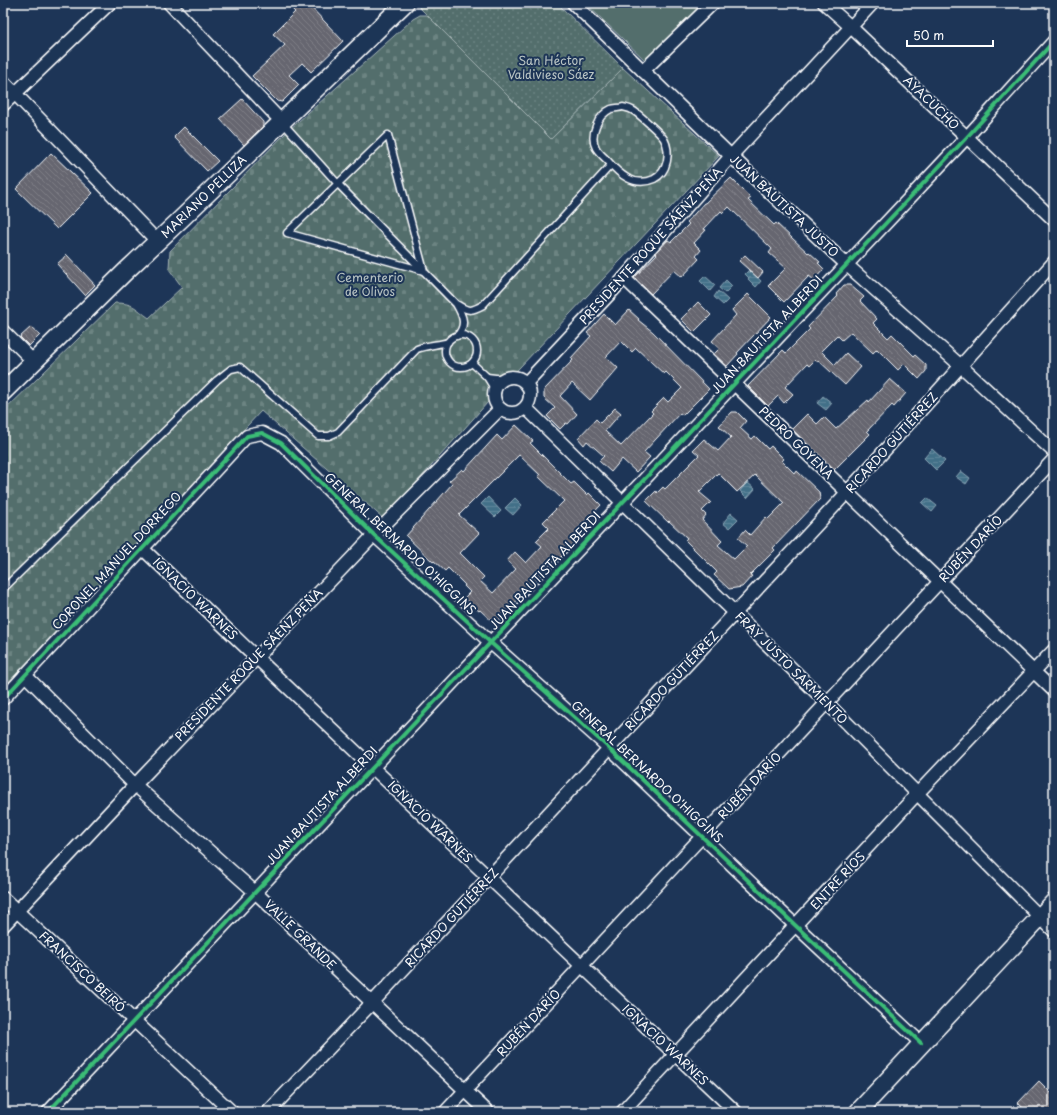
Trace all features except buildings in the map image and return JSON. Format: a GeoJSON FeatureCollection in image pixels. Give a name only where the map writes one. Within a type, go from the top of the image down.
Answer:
{"type":"FeatureCollection","features":[{"type":"Feature","properties":{"kind":"street"},"geometry":{"type":"LineString","coordinates":[[3,105],[110,3]]}},
{"type":"Feature","properties":{"kind":"street"},"geometry":{"type":"LineString","coordinates":[[169,3],[282,122]]}},
{"type":"Feature","properties":{"kind":"street","name":"MARIANO PELLIZA"},"geometry":{"type":"LineString","coordinates":[[3,392],[157,241],[405,3]]}},
{"type":"Feature","properties":{"kind":"street","name":"JUAN BAUTISTA JUSTO"},"geometry":{"type":"LineString","coordinates":[[573,3],[731,156],[847,265],[961,366],[1054,452]]}},
{"type":"Feature","properties":{"kind":"street"},"geometry":{"type":"LineString","coordinates":[[643,70],[713,3]]}},
{"type":"Feature","properties":{"kind":"street","name":"AYACUCHO"},"geometry":{"type":"LineString","coordinates":[[824,3],[1054,220]]}},
{"type":"Feature","properties":{"kind":"street","name":"PRESIDENTE ROQUE SÁENZ PEÑA"},"geometry":{"type":"LineString","coordinates":[[526,383],[624,278],[731,156],[873,3]]}},
{"type":"Feature","properties":{"kind":"street","name":"JUAN BAUTISTA ALBERDI"},"geometry":{"type":"LineString","coordinates":[[48,1112],[847,265],[967,137],[1054,41]]}},
{"type":"Feature","properties":{"kind":"street"},"geometry":{"type":"LineString","coordinates":[[3,81],[157,241]]}},
{"type":"Feature","properties":{"kind":"street","name":"RICARDO GUTIÉRREZ"},"geometry":{"type":"LineString","coordinates":[[268,1112],[489,878],[847,492],[1054,262]]}},
{"type":"Feature","properties":{"kind":"street","name":"PEDRO GOYENA"},"geometry":{"type":"LineString","coordinates":[[624,278],[1054,691]]}},
{"type":"Feature","properties":{"kind":"street"},"geometry":{"type":"LineString","coordinates":[[3,331],[34,362]]}},
{"type":"Feature","properties":{"kind":"street"},"geometry":{"type":"LineString","coordinates":[[510,377],[516,378],[526,383],[531,392],[531,398],[526,408],[516,413],[505,412],[496,405],[494,399],[495,390],[504,379],[510,377]]}},
{"type":"Feature","properties":{"kind":"street","name":"FRAY JUSTO SARMIENTO"},"geometry":{"type":"LineString","coordinates":[[526,408],[827,703],[1054,931]]}},
{"type":"Feature","properties":{"kind":"street","name":"PRESIDENTE ROQUE SÁENZ PEÑA"},"geometry":{"type":"LineString","coordinates":[[3,926],[135,785],[374,535],[500,409]]}},
{"type":"Feature","properties":{"kind":"street","name":"GENERAL BERNARDO O'HIGGINS"},"geometry":{"type":"LineString","coordinates":[[247,436],[262,432],[281,443],[374,535],[609,748],[921,1043]]}},
{"type":"Feature","properties":{"kind":"street","name":"CORONEL MANUEL DORREGO"},"geometry":{"type":"LineString","coordinates":[[3,699],[247,436]]}},
{"type":"Feature","properties":{"kind":"street","name":"RUBÉN DARÍO"},"geometry":{"type":"LineString","coordinates":[[445,1112],[1054,459]]}},
{"type":"Feature","properties":{"kind":"street","name":"IGNACIO WARNES"},"geometry":{"type":"LineString","coordinates":[[143,548],[256,658],[736,1112]]}},
{"type":"Feature","properties":{"kind":"street","name":"ENTRE RÍOS"},"geometry":{"type":"LineString","coordinates":[[622,1112],[917,794],[1054,650]]}},
{"type":"Feature","properties":{"kind":"street","name":"VALLE GRANDE"},"geometry":{"type":"LineString","coordinates":[[25,675],[135,785],[255,892],[488,1112]]}},
{"type":"Feature","properties":{"kind":"street","name":"FRANCISCO BEIRÓ"},"geometry":{"type":"LineString","coordinates":[[3,898],[16,912],[135,1020],[232,1112]]}},
{"type":"Feature","properties":{"kind":"street"},"geometry":{"type":"LineString","coordinates":[[858,1112],[1054,902]]}},
{"type":"Feature","properties":{"kind":"lane"},"geometry":{"type":"LineString","coordinates":[[623,107],[633,110],[664,138],[668,161],[663,171],[655,178],[636,182],[625,177],[611,165],[596,148],[594,135],[602,116],[611,110],[623,107]]}},
{"type":"Feature","properties":{"kind":"lane"},"geometry":{"type":"LineString","coordinates":[[3,590],[217,380],[232,368],[240,367],[318,436],[329,436],[338,432],[417,349],[425,346],[436,346],[448,342],[457,336],[462,330],[463,323],[461,312],[456,304],[338,184],[282,122]]}},
{"type":"Feature","properties":{"kind":"lane"},"geometry":{"type":"LineString","coordinates":[[388,135],[424,271],[287,233],[388,135]]}},
{"type":"Feature","properties":{"kind":"lane"},"geometry":{"type":"LineString","coordinates":[[456,304],[465,310],[474,310],[483,305],[611,165]]}},
{"type":"Feature","properties":{"kind":"lane"},"geometry":{"type":"LineString","coordinates":[[448,342],[445,352],[446,357],[452,365],[462,367],[472,363],[477,355],[475,344],[468,337],[457,336]]}},
{"type":"Feature","properties":{"kind":"lane"},"geometry":{"type":"LineString","coordinates":[[472,363],[487,377],[495,390]]}},
{"type":"Feature","properties":{"kind":"lane"},"geometry":{"type":"LineString","coordinates":[[487,377],[504,379]]}},
{"type":"Feature","properties":{"kind":"green space","name":"San Héctor Valdivieso Sáez"},"geometry":{"type":"Polygon","coordinates":[[[415,3],[557,3],[623,68],[551,139],[415,3]]]}},
{"type":"Feature","properties":{"kind":"green space"},"geometry":{"type":"Polygon","coordinates":[[[585,3],[704,3],[646,61],[585,3]]]}},
{"type":"Feature","properties":{"kind":"green space","name":"Cementerio de Olivos"},"geometry":{"type":"Polygon","coordinates":[[[420,15],[427,15],[551,139],[623,68],[719,156],[504,384],[384,519],[261,411],[3,688],[3,412],[115,303],[130,305],[149,318],[182,287],[169,269],[170,251],[289,130],[413,19],[420,15]]]}},
{"type":"Feature","properties":{"kind":"water"},"geometry":{"type":"Polygon","coordinates":[[[749,270],[761,281],[756,287],[745,274],[749,270]]]}},
{"type":"Feature","properties":{"kind":"water"},"geometry":{"type":"Polygon","coordinates":[[[705,276],[715,285],[710,291],[700,281],[705,276]]]}},
{"type":"Feature","properties":{"kind":"water"},"geometry":{"type":"Polygon","coordinates":[[[726,280],[732,286],[725,293],[719,288],[726,280]]]}},
{"type":"Feature","properties":{"kind":"water"},"geometry":{"type":"Polygon","coordinates":[[[718,291],[728,300],[723,305],[714,297],[718,291]]]}},
{"type":"Feature","properties":{"kind":"water"},"geometry":{"type":"Polygon","coordinates":[[[823,396],[832,403],[826,410],[817,403],[823,396]]]}},
{"type":"Feature","properties":{"kind":"water"},"geometry":{"type":"Polygon","coordinates":[[[932,449],[945,461],[936,470],[924,458],[932,449]]]}},
{"type":"Feature","properties":{"kind":"water"},"geometry":{"type":"Polygon","coordinates":[[[961,471],[970,478],[966,484],[956,477],[961,471]]]}},
{"type":"Feature","properties":{"kind":"water"},"geometry":{"type":"Polygon","coordinates":[[[747,482],[755,489],[747,498],[740,491],[747,482]]]}},
{"type":"Feature","properties":{"kind":"water"},"geometry":{"type":"Polygon","coordinates":[[[488,497],[501,511],[495,517],[481,504],[488,497]]]}},
{"type":"Feature","properties":{"kind":"water"},"geometry":{"type":"Polygon","coordinates":[[[515,498],[522,505],[513,515],[505,508],[515,498]]]}},
{"type":"Feature","properties":{"kind":"water"},"geometry":{"type":"Polygon","coordinates":[[[927,498],[937,506],[932,512],[922,503],[927,498]]]}},
{"type":"Feature","properties":{"kind":"water"},"geometry":{"type":"Polygon","coordinates":[[[731,513],[738,519],[729,528],[723,523],[731,513]]]}},
{"type":"Feature","properties":{"kind":"cycle path"},"geometry":{"type":"LineString","coordinates":[[48,1112],[967,137],[1054,41]]}},
{"type":"Feature","properties":{"kind":"cycle path"},"geometry":{"type":"LineString","coordinates":[[3,699],[247,436],[262,433],[281,443],[374,535],[491,643],[609,748],[921,1043]]}}]}
